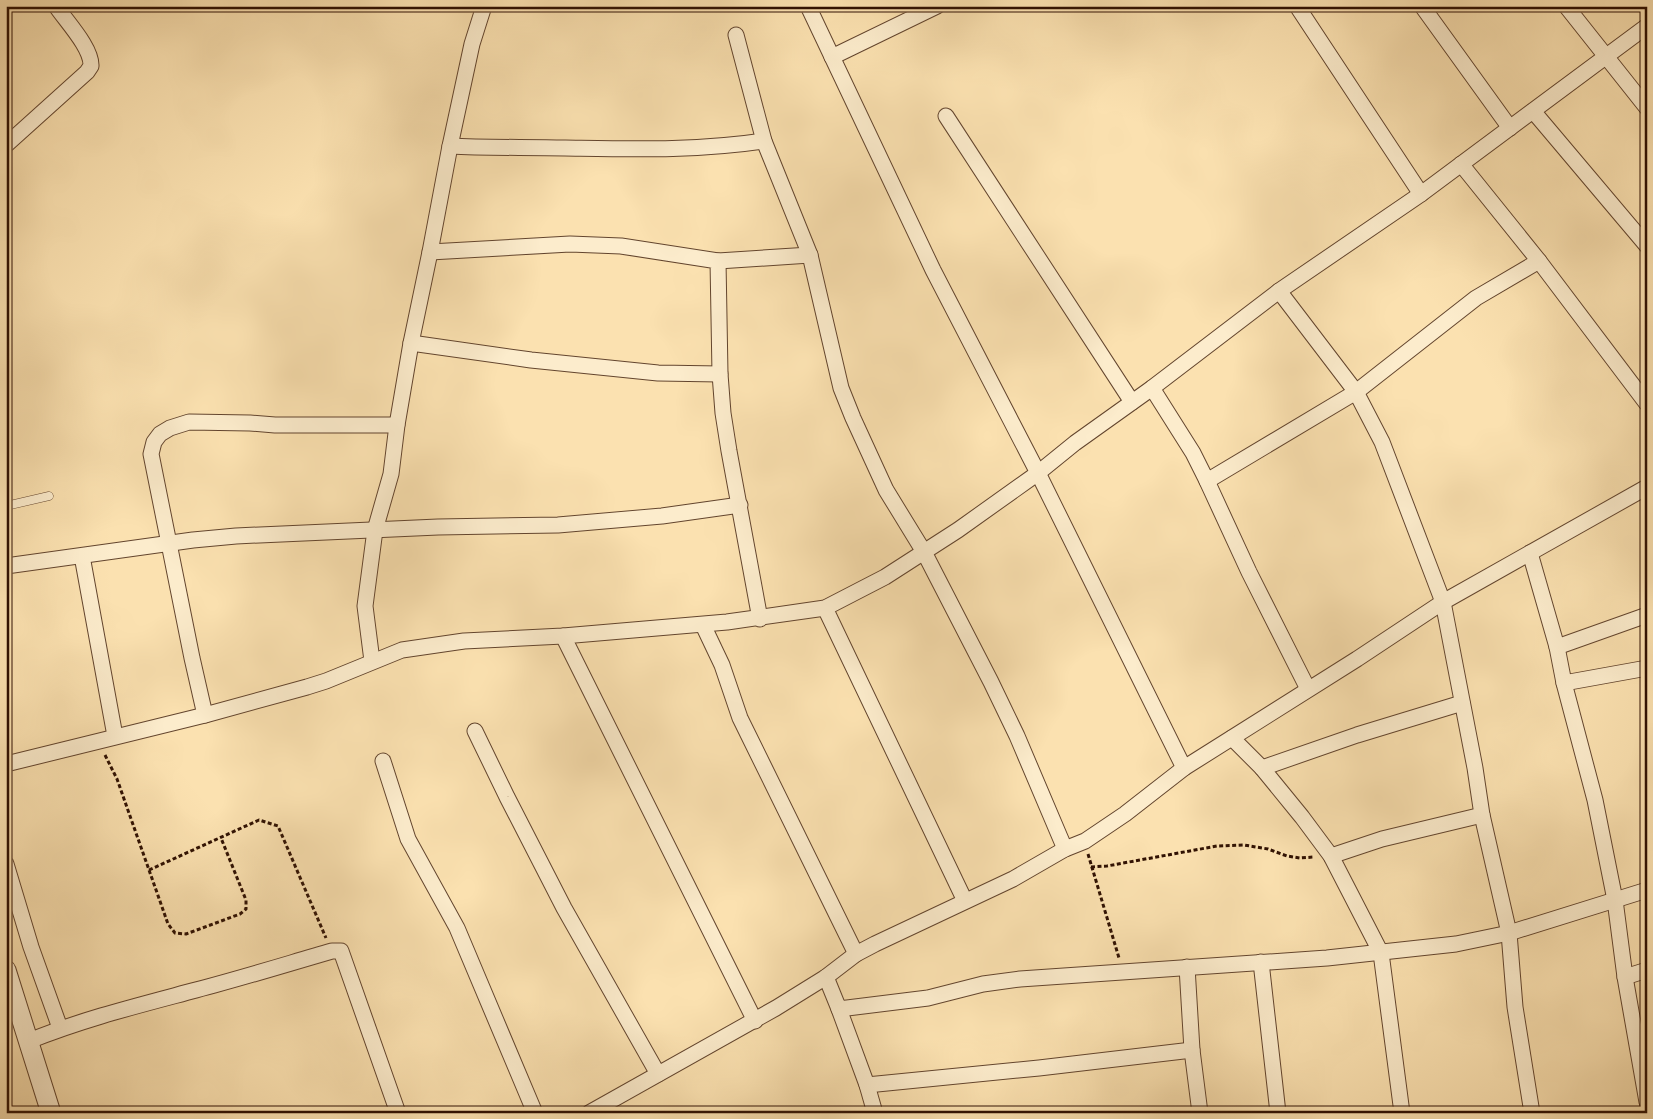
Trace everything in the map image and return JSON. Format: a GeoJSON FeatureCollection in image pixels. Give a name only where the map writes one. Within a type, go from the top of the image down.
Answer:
{"type":"FeatureCollection","features":[{"type":"Feature","properties":{"kind":"street"},"geometry":{"type":"LineString","coordinates":[[6,145],[87,72],[91,66],[90,55],[86,48],[56,6]]}},
{"type":"Feature","properties":{"kind":"street"},"geometry":{"type":"LineString","coordinates":[[372,661],[365,606],[375,530],[391,474],[397,424],[411,343],[450,146],[472,44],[484,6]]}},
{"type":"Feature","properties":{"kind":"street"},"geometry":{"type":"LineString","coordinates":[[808,6],[933,270],[1038,474],[1184,768]]}},
{"type":"Feature","properties":{"kind":"street"},"geometry":{"type":"LineString","coordinates":[[832,57],[937,6]]}},
{"type":"Feature","properties":{"kind":"street"},"geometry":{"type":"LineString","coordinates":[[1297,6],[1421,194]]}},
{"type":"Feature","properties":{"kind":"street"},"geometry":{"type":"LineString","coordinates":[[1422,6],[1510,128]]}},
{"type":"Feature","properties":{"kind":"street"},"geometry":{"type":"LineString","coordinates":[[1566,6],[1647,108]]}},
{"type":"Feature","properties":{"kind":"street"},"geometry":{"type":"LineString","coordinates":[[6,764],[205,715],[326,681],[402,650],[446,644],[760,619],[825,608],[878,581],[1038,474],[1075,443],[1152,388],[1279,291],[1421,194],[1647,26]]}},
{"type":"Feature","properties":{"kind":"street"},"geometry":{"type":"LineString","coordinates":[[736,36],[764,141],[810,255],[841,388],[872,462],[886,490],[924,552],[1017,736],[1065,849]]}},
{"type":"Feature","properties":{"kind":"street"},"geometry":{"type":"LineString","coordinates":[[1533,112],[1647,246]]}},
{"type":"Feature","properties":{"kind":"street"},"geometry":{"type":"LineString","coordinates":[[946,116],[1132,402]]}},
{"type":"Feature","properties":{"kind":"street"},"geometry":{"type":"LineString","coordinates":[[450,146],[690,149],[726,147],[764,141]]}},
{"type":"Feature","properties":{"kind":"street"},"geometry":{"type":"LineString","coordinates":[[1461,164],[1647,404]]}},
{"type":"Feature","properties":{"kind":"street"},"geometry":{"type":"LineString","coordinates":[[430,252],[570,244],[621,246],[718,261],[810,255]]}},
{"type":"Feature","properties":{"kind":"street"},"geometry":{"type":"LineString","coordinates":[[718,261],[720,374],[729,451],[760,619]]}},
{"type":"Feature","properties":{"kind":"street"},"geometry":{"type":"LineString","coordinates":[[1207,480],[1356,392],[1476,298],[1538,261]]}},
{"type":"Feature","properties":{"kind":"street"},"geometry":{"type":"LineString","coordinates":[[1279,291],[1356,392],[1382,442],[1443,602],[1475,768],[1482,815],[1509,933],[1516,1007],[1532,1113]]}},
{"type":"Feature","properties":{"kind":"street"},"geometry":{"type":"LineString","coordinates":[[411,343],[531,360],[658,374],[720,374]]}},
{"type":"Feature","properties":{"kind":"street"},"geometry":{"type":"LineString","coordinates":[[1152,388],[1193,453],[1207,480],[1249,572],[1308,690]]}},
{"type":"Feature","properties":{"kind":"street"},"geometry":{"type":"LineString","coordinates":[[205,715],[151,454],[154,442],[160,434],[170,428],[189,422],[275,425],[397,424]]}},
{"type":"Feature","properties":{"kind":"street"},"geometry":{"type":"LineString","coordinates":[[589,1113],[755,1021],[826,977],[856,954],[1013,879],[1065,849],[1085,841],[1125,814],[1184,768],[1443,602],[1647,486]]}},
{"type":"Feature","properties":{"kind":"street"},"geometry":{"type":"LineString","coordinates":[[6,566],[236,536],[438,527],[558,525],[662,516],[740,505]]}},
{"type":"Feature","properties":{"kind":"street"},"geometry":{"type":"LineString","coordinates":[[1530,553],[1557,647],[1564,683],[1595,800],[1615,900],[1625,977],[1641,1030],[1647,1102]]}},
{"type":"Feature","properties":{"kind":"street"},"geometry":{"type":"LineString","coordinates":[[82,556],[115,736]]}},
{"type":"Feature","properties":{"kind":"street"},"geometry":{"type":"LineString","coordinates":[[825,608],[964,901]]}},
{"type":"Feature","properties":{"kind":"street"},"geometry":{"type":"LineString","coordinates":[[1557,647],[1647,615]]}},
{"type":"Feature","properties":{"kind":"street"},"geometry":{"type":"LineString","coordinates":[[703,624],[722,665],[740,718],[856,954]]}},
{"type":"Feature","properties":{"kind":"street"},"geometry":{"type":"LineString","coordinates":[[563,636],[755,1021]]}},
{"type":"Feature","properties":{"kind":"street"},"geometry":{"type":"LineString","coordinates":[[1564,683],[1647,668]]}},
{"type":"Feature","properties":{"kind":"street"},"geometry":{"type":"LineString","coordinates":[[1262,768],[1357,735],[1462,703]]}},
{"type":"Feature","properties":{"kind":"street"},"geometry":{"type":"LineString","coordinates":[[476,731],[507,797],[564,908],[658,1074]]}},
{"type":"Feature","properties":{"kind":"street"},"geometry":{"type":"LineString","coordinates":[[1232,738],[1262,768],[1331,856],[1381,952],[1402,1113]]}},
{"type":"Feature","properties":{"kind":"street"},"geometry":{"type":"LineString","coordinates":[[383,761],[408,839],[457,928],[535,1113]]}},
{"type":"Feature","properties":{"kind":"street"},"geometry":{"type":"LineString","coordinates":[[1331,856],[1382,839],[1482,815]]}},
{"type":"Feature","properties":{"kind":"street"},"geometry":{"type":"LineString","coordinates":[[6,864],[31,947],[60,1028]]}},
{"type":"Feature","properties":{"kind":"street"},"geometry":{"type":"LineString","coordinates":[[839,1009],[928,998],[1000,981],[1327,958],[1456,944],[1509,933],[1647,890]]}},
{"type":"Feature","properties":{"kind":"street"},"geometry":{"type":"LineString","coordinates":[[29,1041],[60,1028],[332,951],[341,951],[398,1113]]}},
{"type":"Feature","properties":{"kind":"street"},"geometry":{"type":"LineString","coordinates":[[1261,962],[1278,1113]]}},
{"type":"Feature","properties":{"kind":"street"},"geometry":{"type":"LineString","coordinates":[[1187,967],[1192,1050],[1200,1113]]}},
{"type":"Feature","properties":{"kind":"street"},"geometry":{"type":"LineString","coordinates":[[6,970],[51,1113]]}},
{"type":"Feature","properties":{"kind":"street"},"geometry":{"type":"LineString","coordinates":[[1625,977],[1647,970]]}},
{"type":"Feature","properties":{"kind":"street"},"geometry":{"type":"LineString","coordinates":[[826,977],[867,1085],[875,1113]]}},
{"type":"Feature","properties":{"kind":"street"},"geometry":{"type":"LineString","coordinates":[[867,1085],[1039,1068],[1192,1050]]}},
{"type":"Feature","properties":{"kind":"lane"},"geometry":{"type":"LineString","coordinates":[[6,506],[49,496]]}},
{"type":"Feature","properties":{"kind":"path"},"geometry":{"type":"LineString","coordinates":[[98,741],[117,779],[168,924],[175,933],[186,934],[240,914],[246,909],[246,900],[221,838]]}},
{"type":"Feature","properties":{"kind":"path"},"geometry":{"type":"LineString","coordinates":[[149,870],[259,820],[278,826],[332,951]]}},
{"type":"Feature","properties":{"kind":"path"},"geometry":{"type":"LineString","coordinates":[[1085,841],[1122,971]]}},
{"type":"Feature","properties":{"kind":"path"},"geometry":{"type":"LineString","coordinates":[[1091,867],[1107,866],[1217,846],[1244,845],[1268,848],[1287,856],[1300,858],[1331,856]]}}]}
